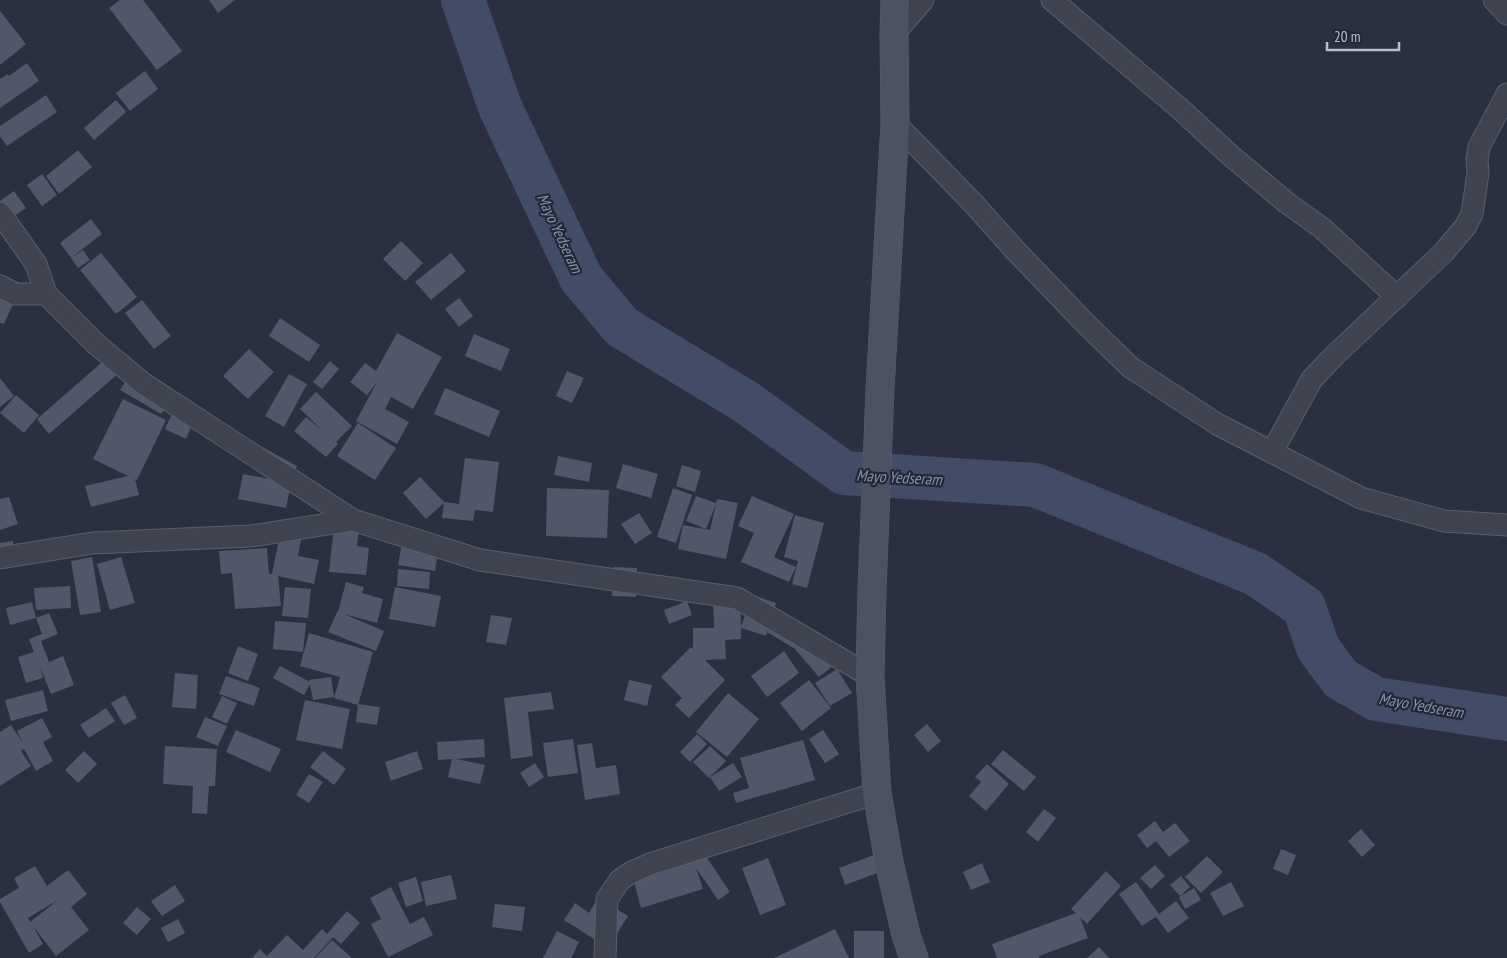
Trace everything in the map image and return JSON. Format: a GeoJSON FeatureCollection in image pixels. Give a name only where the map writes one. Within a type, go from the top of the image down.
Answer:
{"type":"FeatureCollection","features":[{"type":"Feature","properties":{"kind":"main road"},"geometry":{"type":"LineString","coordinates":[[895,0],[895,123],[880,390],[870,676],[877,793],[889,862],[906,936],[914,958]]}},
{"type":"Feature","properties":{"kind":"street"},"geometry":{"type":"LineString","coordinates":[[894,34],[924,0]]}},
{"type":"Feature","properties":{"kind":"street"},"geometry":{"type":"LineString","coordinates":[[1052,0],[1178,107],[1230,155],[1287,203],[1322,228],[1398,297]]}},
{"type":"Feature","properties":{"kind":"street"},"geometry":{"type":"LineString","coordinates":[[1494,0],[1507,14]]}},
{"type":"Feature","properties":{"kind":"street"},"geometry":{"type":"LineString","coordinates":[[1272,452],[1312,379],[1443,253],[1465,227],[1472,214],[1478,173],[1479,147],[1507,94]]}},
{"type":"Feature","properties":{"kind":"street"},"geometry":{"type":"LineString","coordinates":[[895,123],[1084,322],[1130,367],[1217,424],[1361,498],[1444,522],[1507,525]]}},
{"type":"Feature","properties":{"kind":"street"},"geometry":{"type":"LineString","coordinates":[[0,213],[36,264],[46,294],[97,345],[144,384],[352,520],[480,560],[737,598],[870,676]]}},
{"type":"Feature","properties":{"kind":"street"},"geometry":{"type":"LineString","coordinates":[[0,286],[15,294],[46,294]]}},
{"type":"Feature","properties":{"kind":"street"},"geometry":{"type":"LineString","coordinates":[[0,558],[93,543],[251,536],[352,520]]}},
{"type":"Feature","properties":{"kind":"street"},"geometry":{"type":"LineString","coordinates":[[605,958],[608,899],[620,880],[630,873],[650,864],[877,793]]}},
{"type":"Feature","properties":{"kind":"building"},"geometry":{"type":"Polygon","coordinates":[[[120,0],[143,0],[182,51],[157,70],[109,8],[120,0]]]}},
{"type":"Feature","properties":{"kind":"building"},"geometry":{"type":"Polygon","coordinates":[[[209,0],[235,0],[218,13],[209,0]]]}},
{"type":"Feature","properties":{"kind":"building"},"geometry":{"type":"Polygon","coordinates":[[[0,11],[26,44],[0,65],[0,11]]]}},
{"type":"Feature","properties":{"kind":"building"},"geometry":{"type":"Polygon","coordinates":[[[27,63],[39,81],[0,108],[0,79],[8,74],[9,76],[27,63]]]}},
{"type":"Feature","properties":{"kind":"building"},"geometry":{"type":"Polygon","coordinates":[[[145,71],[158,89],[130,111],[116,93],[145,71]]]}},
{"type":"Feature","properties":{"kind":"building"},"geometry":{"type":"Polygon","coordinates":[[[46,95],[57,112],[7,146],[0,136],[0,126],[46,95]]]}},
{"type":"Feature","properties":{"kind":"building"},"geometry":{"type":"Polygon","coordinates":[[[116,100],[126,112],[94,140],[84,128],[116,100]]]}},
{"type":"Feature","properties":{"kind":"building"},"geometry":{"type":"Polygon","coordinates":[[[78,150],[92,167],[59,194],[46,176],[78,150]]]}},
{"type":"Feature","properties":{"kind":"building"},"geometry":{"type":"Polygon","coordinates":[[[42,174],[57,195],[42,206],[27,185],[42,174]]]}},
{"type":"Feature","properties":{"kind":"building"},"geometry":{"type":"Polygon","coordinates":[[[14,191],[26,208],[0,226],[0,201],[14,191]]]}},
{"type":"Feature","properties":{"kind":"building"},"geometry":{"type":"Polygon","coordinates":[[[91,219],[102,234],[71,258],[60,243],[91,219]]]}},
{"type":"Feature","properties":{"kind":"building"},"geometry":{"type":"Polygon","coordinates":[[[401,241],[423,263],[405,281],[383,259],[401,241]]]}},
{"type":"Feature","properties":{"kind":"building"},"geometry":{"type":"Polygon","coordinates":[[[83,250],[90,260],[78,268],[71,258],[83,250]]]}},
{"type":"Feature","properties":{"kind":"building"},"geometry":{"type":"Polygon","coordinates":[[[101,253],[137,297],[116,314],[80,270],[101,253]]]}},
{"type":"Feature","properties":{"kind":"building"},"geometry":{"type":"Polygon","coordinates":[[[451,253],[466,271],[431,300],[415,282],[451,253]]]}},
{"type":"Feature","properties":{"kind":"building"},"geometry":{"type":"Polygon","coordinates":[[[0,274],[22,284],[4,324],[0,323],[0,274]]]}},
{"type":"Feature","properties":{"kind":"building"},"geometry":{"type":"Polygon","coordinates":[[[459,298],[473,316],[459,327],[445,309],[459,298]]]}},
{"type":"Feature","properties":{"kind":"building"},"geometry":{"type":"Polygon","coordinates":[[[142,300],[171,336],[154,349],[125,313],[142,300]]]}},
{"type":"Feature","properties":{"kind":"building"},"geometry":{"type":"Polygon","coordinates":[[[280,318],[320,345],[309,362],[269,336],[280,318]]]}},
{"type":"Feature","properties":{"kind":"building"},"geometry":{"type":"Polygon","coordinates":[[[397,333],[442,357],[413,409],[391,397],[385,409],[409,422],[397,444],[356,421],[377,382],[367,395],[350,382],[365,363],[376,371],[397,333]]]}},
{"type":"Feature","properties":{"kind":"building"},"geometry":{"type":"Polygon","coordinates":[[[474,334],[510,349],[501,371],[465,356],[474,334]]]}},
{"type":"Feature","properties":{"kind":"building"},"geometry":{"type":"Polygon","coordinates":[[[249,349],[274,372],[248,399],[223,376],[249,349]]]}},
{"type":"Feature","properties":{"kind":"building"},"geometry":{"type":"Polygon","coordinates":[[[116,350],[128,365],[49,434],[37,419],[116,350]]]}},
{"type":"Feature","properties":{"kind":"building"},"geometry":{"type":"Polygon","coordinates":[[[330,361],[339,369],[322,389],[313,382],[330,361]]]}},
{"type":"Feature","properties":{"kind":"building"},"geometry":{"type":"Polygon","coordinates":[[[133,370],[174,394],[161,414],[120,390],[133,370]]]}},
{"type":"Feature","properties":{"kind":"building"},"geometry":{"type":"Polygon","coordinates":[[[567,371],[584,378],[572,403],[556,396],[567,371]]]}},
{"type":"Feature","properties":{"kind":"building"},"geometry":{"type":"Polygon","coordinates":[[[289,374],[307,384],[284,427],[265,416],[289,374]]]}},
{"type":"Feature","properties":{"kind":"building"},"geometry":{"type":"Polygon","coordinates":[[[0,378],[14,396],[0,407],[0,378]]]}},
{"type":"Feature","properties":{"kind":"building"},"geometry":{"type":"Polygon","coordinates":[[[445,388],[500,411],[489,437],[434,414],[445,388]]]}},
{"type":"Feature","properties":{"kind":"building"},"geometry":{"type":"Polygon","coordinates":[[[316,392],[352,426],[336,442],[338,444],[326,457],[294,431],[306,417],[323,431],[300,409],[316,392]]]}},
{"type":"Feature","properties":{"kind":"building"},"geometry":{"type":"Polygon","coordinates":[[[16,395],[39,415],[24,433],[0,413],[16,395]]]}},
{"type":"Feature","properties":{"kind":"building"},"geometry":{"type":"Polygon","coordinates":[[[123,399],[166,420],[137,480],[135,479],[139,495],[91,507],[85,486],[128,476],[93,459],[123,399]]]}},
{"type":"Feature","properties":{"kind":"building"},"geometry":{"type":"Polygon","coordinates":[[[179,399],[199,408],[186,439],[165,429],[179,399]]]}},
{"type":"Feature","properties":{"kind":"building"},"geometry":{"type":"Polygon","coordinates":[[[358,423],[396,448],[375,480],[337,456],[358,423]]]}},
{"type":"Feature","properties":{"kind":"building"},"geometry":{"type":"Polygon","coordinates":[[[262,447],[297,466],[288,483],[291,483],[286,508],[238,499],[243,474],[285,482],[252,464],[262,447]]]}},
{"type":"Feature","properties":{"kind":"building"},"geometry":{"type":"Polygon","coordinates":[[[558,456],[592,463],[589,482],[554,475],[558,456]]]}},
{"type":"Feature","properties":{"kind":"building"},"geometry":{"type":"Polygon","coordinates":[[[465,458],[499,462],[493,512],[475,510],[473,521],[442,518],[444,503],[426,519],[403,493],[420,477],[444,502],[459,504],[465,458]]]}},
{"type":"Feature","properties":{"kind":"building"},"geometry":{"type":"Polygon","coordinates":[[[623,464],[658,474],[651,498],[616,488],[623,464]]]}},
{"type":"Feature","properties":{"kind":"building"},"geometry":{"type":"Polygon","coordinates":[[[682,465],[701,471],[695,492],[676,486],[682,465]]]}},
{"type":"Feature","properties":{"kind":"building"},"geometry":{"type":"Polygon","coordinates":[[[547,488],[609,490],[607,538],[546,536],[547,488]]]}},
{"type":"Feature","properties":{"kind":"building"},"geometry":{"type":"Polygon","coordinates":[[[673,488],[692,495],[676,543],[657,537],[673,488]]]}},
{"type":"Feature","properties":{"kind":"building"},"geometry":{"type":"Polygon","coordinates":[[[696,496],[716,503],[717,499],[738,503],[726,559],[678,549],[683,525],[710,530],[716,504],[706,529],[686,521],[696,496]]]}},
{"type":"Feature","properties":{"kind":"building"},"geometry":{"type":"Polygon","coordinates":[[[752,496],[794,514],[774,557],[796,567],[789,582],[741,562],[754,533],[738,526],[752,496]]]}},
{"type":"Feature","properties":{"kind":"building"},"geometry":{"type":"Polygon","coordinates":[[[9,497],[18,524],[0,530],[0,499],[9,497]]]}},
{"type":"Feature","properties":{"kind":"building"},"geometry":{"type":"Polygon","coordinates":[[[639,513],[652,533],[635,544],[621,524],[639,513]]]}},
{"type":"Feature","properties":{"kind":"building"},"geometry":{"type":"Polygon","coordinates":[[[795,515],[824,523],[807,588],[792,584],[798,561],[784,557],[795,515]]]}},
{"type":"Feature","properties":{"kind":"building"},"geometry":{"type":"Polygon","coordinates":[[[282,524],[303,529],[298,556],[319,560],[314,584],[278,576],[281,606],[235,609],[232,573],[221,574],[219,551],[267,548],[269,574],[272,574],[282,524]]]}},
{"type":"Feature","properties":{"kind":"building"},"geometry":{"type":"Polygon","coordinates":[[[334,527],[359,529],[357,546],[369,548],[366,575],[329,572],[334,527]]]}},
{"type":"Feature","properties":{"kind":"building"},"geometry":{"type":"Polygon","coordinates":[[[404,533],[440,539],[435,571],[398,565],[404,533]]]}},
{"type":"Feature","properties":{"kind":"building"},"geometry":{"type":"Polygon","coordinates":[[[13,541],[15,562],[0,563],[0,543],[13,541]]]}},
{"type":"Feature","properties":{"kind":"building"},"geometry":{"type":"Polygon","coordinates":[[[92,557],[101,612],[80,615],[71,561],[92,557]]]}},
{"type":"Feature","properties":{"kind":"building"},"geometry":{"type":"Polygon","coordinates":[[[121,557],[135,603],[110,610],[97,564],[121,557]]]}},
{"type":"Feature","properties":{"kind":"building"},"geometry":{"type":"Polygon","coordinates":[[[613,567],[637,568],[636,597],[612,596],[613,567]]]}},
{"type":"Feature","properties":{"kind":"building"},"geometry":{"type":"Polygon","coordinates":[[[398,569],[430,572],[429,589],[397,586],[398,569]]]}},
{"type":"Feature","properties":{"kind":"building"},"geometry":{"type":"Polygon","coordinates":[[[346,582],[364,587],[362,593],[383,599],[377,623],[344,614],[384,631],[376,651],[328,632],[338,612],[346,582]]]}},
{"type":"Feature","properties":{"kind":"building"},"geometry":{"type":"Polygon","coordinates":[[[70,586],[71,608],[36,610],[34,588],[70,586]]]}},
{"type":"Feature","properties":{"kind":"building"},"geometry":{"type":"Polygon","coordinates":[[[285,587],[311,589],[308,618],[282,616],[285,587]]]}},
{"type":"Feature","properties":{"kind":"building"},"geometry":{"type":"Polygon","coordinates":[[[395,587],[441,596],[435,627],[389,619],[395,587]]]}},
{"type":"Feature","properties":{"kind":"building"},"geometry":{"type":"Polygon","coordinates":[[[752,595],[776,603],[766,636],[741,628],[741,639],[725,640],[726,659],[705,660],[725,680],[689,718],[675,705],[682,698],[661,677],[691,647],[693,649],[693,628],[714,628],[713,600],[740,598],[741,627],[752,595]]]}},
{"type":"Feature","properties":{"kind":"building"},"geometry":{"type":"Polygon","coordinates":[[[687,601],[692,615],[669,624],[664,610],[687,601]]]}},
{"type":"Feature","properties":{"kind":"building"},"geometry":{"type":"Polygon","coordinates":[[[32,602],[36,618],[10,625],[6,608],[32,602]]]}},
{"type":"Feature","properties":{"kind":"building"},"geometry":{"type":"Polygon","coordinates":[[[49,613],[58,634],[41,641],[49,662],[63,656],[74,685],[51,694],[40,667],[43,678],[26,683],[18,657],[34,652],[29,639],[42,634],[36,618],[49,613]]]}},
{"type":"Feature","properties":{"kind":"building"},"geometry":{"type":"Polygon","coordinates":[[[777,614],[806,631],[797,647],[815,631],[839,661],[819,677],[795,649],[767,632],[777,614]]]}},
{"type":"Feature","properties":{"kind":"building"},"geometry":{"type":"Polygon","coordinates":[[[491,615],[512,618],[506,645],[486,642],[491,615]]]}},
{"type":"Feature","properties":{"kind":"building"},"geometry":{"type":"Polygon","coordinates":[[[275,621],[306,623],[303,652],[273,649],[275,621]]]}},
{"type":"Feature","properties":{"kind":"building"},"geometry":{"type":"Polygon","coordinates":[[[309,633],[373,652],[358,705],[334,698],[340,677],[300,666],[309,633]]]}},
{"type":"Feature","properties":{"kind":"building"},"geometry":{"type":"Polygon","coordinates":[[[238,646],[258,654],[248,681],[228,673],[238,646]]]}},
{"type":"Feature","properties":{"kind":"building"},"geometry":{"type":"Polygon","coordinates":[[[784,651],[799,673],[767,697],[751,676],[784,651]]]}},
{"type":"Feature","properties":{"kind":"building"},"geometry":{"type":"Polygon","coordinates":[[[280,666],[310,682],[309,680],[331,677],[334,697],[313,700],[310,684],[304,695],[273,678],[280,666]]]}},
{"type":"Feature","properties":{"kind":"building"},"geometry":{"type":"Polygon","coordinates":[[[837,669],[852,693],[830,706],[815,683],[837,669]]]}},
{"type":"Feature","properties":{"kind":"building"},"geometry":{"type":"Polygon","coordinates":[[[175,673],[198,675],[196,709],[172,707],[175,673]]]}},
{"type":"Feature","properties":{"kind":"building"},"geometry":{"type":"Polygon","coordinates":[[[226,676],[260,688],[254,706],[219,694],[226,676]]]}},
{"type":"Feature","properties":{"kind":"building"},"geometry":{"type":"Polygon","coordinates":[[[629,680],[652,685],[647,706],[624,700],[629,680]]]}},
{"type":"Feature","properties":{"kind":"building"},"geometry":{"type":"Polygon","coordinates":[[[809,680],[831,708],[802,731],[780,703],[809,680]]]}},
{"type":"Feature","properties":{"kind":"building"},"geometry":{"type":"Polygon","coordinates":[[[43,690],[48,711],[11,721],[5,700],[43,690]]]}},
{"type":"Feature","properties":{"kind":"building"},"geometry":{"type":"Polygon","coordinates":[[[551,692],[554,709],[528,712],[533,756],[511,759],[504,698],[551,692]]]}},
{"type":"Feature","properties":{"kind":"building"},"geometry":{"type":"Polygon","coordinates":[[[728,693],[759,719],[727,757],[696,732],[728,693]]]}},
{"type":"Feature","properties":{"kind":"building"},"geometry":{"type":"Polygon","coordinates":[[[125,695],[137,718],[124,725],[111,703],[125,695]]]}},
{"type":"Feature","properties":{"kind":"building"},"geometry":{"type":"Polygon","coordinates":[[[222,696],[237,703],[227,724],[212,717],[222,696]]]}},
{"type":"Feature","properties":{"kind":"building"},"geometry":{"type":"Polygon","coordinates":[[[305,700],[350,709],[342,749],[296,740],[305,700]]]}},
{"type":"Feature","properties":{"kind":"building"},"geometry":{"type":"Polygon","coordinates":[[[358,704],[380,707],[377,725],[356,722],[358,704]]]}},
{"type":"Feature","properties":{"kind":"building"},"geometry":{"type":"Polygon","coordinates":[[[106,708],[115,721],[89,738],[80,725],[106,708]]]}},
{"type":"Feature","properties":{"kind":"building"},"geometry":{"type":"Polygon","coordinates":[[[205,717],[227,726],[218,746],[196,737],[205,717]]]}},
{"type":"Feature","properties":{"kind":"building"},"geometry":{"type":"Polygon","coordinates":[[[42,718],[52,737],[43,742],[53,761],[36,771],[24,749],[21,751],[31,766],[0,786],[0,732],[11,725],[23,743],[17,731],[42,718]]]}},
{"type":"Feature","properties":{"kind":"building"},"geometry":{"type":"Polygon","coordinates":[[[927,724],[941,741],[928,752],[914,735],[927,724]]]}},
{"type":"Feature","properties":{"kind":"building"},"geometry":{"type":"Polygon","coordinates":[[[236,730],[281,749],[270,772],[226,752],[236,730]]]}},
{"type":"Feature","properties":{"kind":"building"},"geometry":{"type":"Polygon","coordinates":[[[823,730],[839,754],[825,763],[809,739],[823,730]]]}},
{"type":"Feature","properties":{"kind":"building"},"geometry":{"type":"Polygon","coordinates":[[[697,734],[707,744],[690,762],[680,752],[697,734]]]}},
{"type":"Feature","properties":{"kind":"building"},"geometry":{"type":"Polygon","coordinates":[[[484,739],[485,757],[456,759],[485,765],[480,784],[448,777],[452,759],[438,760],[437,742],[484,739]]]}},
{"type":"Feature","properties":{"kind":"building"},"geometry":{"type":"Polygon","coordinates":[[[573,739],[578,773],[548,777],[543,743],[573,739]]]}},
{"type":"Feature","properties":{"kind":"building"},"geometry":{"type":"Polygon","coordinates":[[[803,740],[815,780],[736,803],[733,793],[749,788],[740,758],[803,740]]]}},
{"type":"Feature","properties":{"kind":"building"},"geometry":{"type":"Polygon","coordinates":[[[592,743],[596,768],[616,765],[620,794],[585,800],[577,745],[592,743]]]}},
{"type":"Feature","properties":{"kind":"building"},"geometry":{"type":"Polygon","coordinates":[[[165,746],[217,749],[215,786],[209,786],[207,814],[192,813],[193,786],[163,784],[165,746]]]}},
{"type":"Feature","properties":{"kind":"building"},"geometry":{"type":"Polygon","coordinates":[[[710,746],[726,761],[709,778],[693,762],[710,746]]]}},
{"type":"Feature","properties":{"kind":"building"},"geometry":{"type":"Polygon","coordinates":[[[1003,750],[1036,777],[1024,791],[991,764],[1003,750]]]}},
{"type":"Feature","properties":{"kind":"building"},"geometry":{"type":"Polygon","coordinates":[[[84,751],[97,764],[78,783],[65,770],[84,751]]]}},
{"type":"Feature","properties":{"kind":"building"},"geometry":{"type":"Polygon","coordinates":[[[323,751],[346,769],[334,785],[310,767],[323,751]]]}},
{"type":"Feature","properties":{"kind":"building"},"geometry":{"type":"Polygon","coordinates":[[[417,751],[423,769],[391,781],[385,762],[417,751]]]}},
{"type":"Feature","properties":{"kind":"building"},"geometry":{"type":"Polygon","coordinates":[[[535,763],[544,777],[529,787],[520,773],[535,763]]]}},
{"type":"Feature","properties":{"kind":"building"},"geometry":{"type":"Polygon","coordinates":[[[733,763],[742,777],[719,791],[710,777],[733,763]]]}},
{"type":"Feature","properties":{"kind":"building"},"geometry":{"type":"Polygon","coordinates":[[[987,764],[1009,784],[986,811],[969,796],[981,782],[975,777],[987,764]]]}},
{"type":"Feature","properties":{"kind":"building"},"geometry":{"type":"Polygon","coordinates":[[[309,774],[323,782],[309,803],[296,795],[309,774]]]}},
{"type":"Feature","properties":{"kind":"building"},"geometry":{"type":"Polygon","coordinates":[[[1044,809],[1056,818],[1038,842],[1026,832],[1044,809]]]}},
{"type":"Feature","properties":{"kind":"building"},"geometry":{"type":"Polygon","coordinates":[[[1155,821],[1163,832],[1175,823],[1190,841],[1169,857],[1156,841],[1147,848],[1137,835],[1155,821]]]}},
{"type":"Feature","properties":{"kind":"building"},"geometry":{"type":"Polygon","coordinates":[[[1361,829],[1375,845],[1362,857],[1348,841],[1361,829]]]}},
{"type":"Feature","properties":{"kind":"building"},"geometry":{"type":"Polygon","coordinates":[[[1281,849],[1296,855],[1288,875],[1273,869],[1281,849]]]}},
{"type":"Feature","properties":{"kind":"building"},"geometry":{"type":"Polygon","coordinates":[[[705,855],[730,892],[718,900],[696,868],[703,889],[641,908],[633,878],[694,859],[694,862],[705,855]]]}},
{"type":"Feature","properties":{"kind":"building"},"geometry":{"type":"Polygon","coordinates":[[[874,855],[880,872],[845,885],[839,868],[874,855]]]}},
{"type":"Feature","properties":{"kind":"building"},"geometry":{"type":"Polygon","coordinates":[[[1207,856],[1223,872],[1201,893],[1185,877],[1207,856]]]}},
{"type":"Feature","properties":{"kind":"building"},"geometry":{"type":"Polygon","coordinates":[[[768,858],[786,905],[760,915],[742,868],[768,858]]]}},
{"type":"Feature","properties":{"kind":"building"},"geometry":{"type":"Polygon","coordinates":[[[982,863],[990,882],[971,890],[963,872],[982,863]]]}},
{"type":"Feature","properties":{"kind":"building"},"geometry":{"type":"Polygon","coordinates":[[[1155,865],[1165,876],[1151,889],[1140,878],[1155,865]]]}},
{"type":"Feature","properties":{"kind":"building"},"geometry":{"type":"Polygon","coordinates":[[[35,866],[47,886],[68,870],[87,894],[71,907],[89,930],[56,956],[33,926],[43,944],[29,953],[0,902],[0,899],[19,888],[14,878],[35,866]],[[58,900],[28,918],[30,922],[58,900]]]}},
{"type":"Feature","properties":{"kind":"building"},"geometry":{"type":"Polygon","coordinates":[[[1106,871],[1121,886],[1087,924],[1080,917],[1088,938],[1039,956],[1039,958],[997,958],[992,944],[1076,913],[1071,909],[1106,871]]]}},
{"type":"Feature","properties":{"kind":"building"},"geometry":{"type":"Polygon","coordinates":[[[451,875],[457,899],[426,906],[421,882],[451,875]]]}},
{"type":"Feature","properties":{"kind":"building"},"geometry":{"type":"Polygon","coordinates":[[[1181,876],[1190,887],[1180,896],[1170,885],[1181,876]]]}},
{"type":"Feature","properties":{"kind":"building"},"geometry":{"type":"Polygon","coordinates":[[[416,877],[423,901],[406,907],[398,883],[416,877]]]}},
{"type":"Feature","properties":{"kind":"building"},"geometry":{"type":"Polygon","coordinates":[[[1136,882],[1159,914],[1176,901],[1189,918],[1168,933],[1156,917],[1142,926],[1119,894],[1136,882]]]}},
{"type":"Feature","properties":{"kind":"building"},"geometry":{"type":"Polygon","coordinates":[[[1231,882],[1244,906],[1223,916],[1210,893],[1231,882]]]}},
{"type":"Feature","properties":{"kind":"building"},"geometry":{"type":"Polygon","coordinates":[[[175,885],[185,901],[162,916],[151,901],[175,885]]]}},
{"type":"Feature","properties":{"kind":"building"},"geometry":{"type":"Polygon","coordinates":[[[391,887],[410,924],[424,917],[433,935],[388,957],[371,924],[381,919],[370,898],[391,887]]]}},
{"type":"Feature","properties":{"kind":"building"},"geometry":{"type":"Polygon","coordinates":[[[1194,888],[1201,900],[1185,909],[1179,897],[1194,888]]]}},
{"type":"Feature","properties":{"kind":"building"},"geometry":{"type":"Polygon","coordinates":[[[598,898],[628,916],[608,948],[564,920],[575,903],[589,913],[598,898]]]}},
{"type":"Feature","properties":{"kind":"building"},"geometry":{"type":"Polygon","coordinates":[[[495,904],[525,907],[522,931],[492,927],[495,904]]]}},
{"type":"Feature","properties":{"kind":"building"},"geometry":{"type":"Polygon","coordinates":[[[137,907],[151,919],[137,935],[123,923],[137,907]]]}},
{"type":"Feature","properties":{"kind":"building"},"geometry":{"type":"Polygon","coordinates":[[[347,911],[360,923],[341,944],[333,937],[314,958],[252,958],[260,949],[267,956],[287,935],[303,950],[322,929],[327,934],[347,911]]]}},
{"type":"Feature","properties":{"kind":"building"},"geometry":{"type":"Polygon","coordinates":[[[178,919],[185,933],[168,942],[161,928],[178,919]]]}},
{"type":"Feature","properties":{"kind":"building"},"geometry":{"type":"Polygon","coordinates":[[[835,929],[849,958],[774,958],[835,929]]]}},
{"type":"Feature","properties":{"kind":"building"},"geometry":{"type":"Polygon","coordinates":[[[557,931],[579,942],[571,958],[543,958],[557,931]]]}},
{"type":"Feature","properties":{"kind":"building"},"geometry":{"type":"Polygon","coordinates":[[[854,931],[884,931],[884,958],[854,958],[854,931]]]}},
{"type":"Feature","properties":{"kind":"building"},"geometry":{"type":"Polygon","coordinates":[[[332,940],[352,958],[315,958],[332,940]]]}},
{"type":"Feature","properties":{"kind":"building"},"geometry":{"type":"Polygon","coordinates":[[[1099,947],[1109,958],[1087,958],[1099,947]]]}},
{"type":"Feature","properties":{"kind":"waterway","name":"Mayo Yedseram"},"geometry":{"type":"LineString","coordinates":[[463,0],[500,107],[581,278],[622,327],[746,402],[844,473],[1035,485],[1256,574],[1304,607],[1318,648],[1341,679],[1376,699],[1507,719]]}}]}
